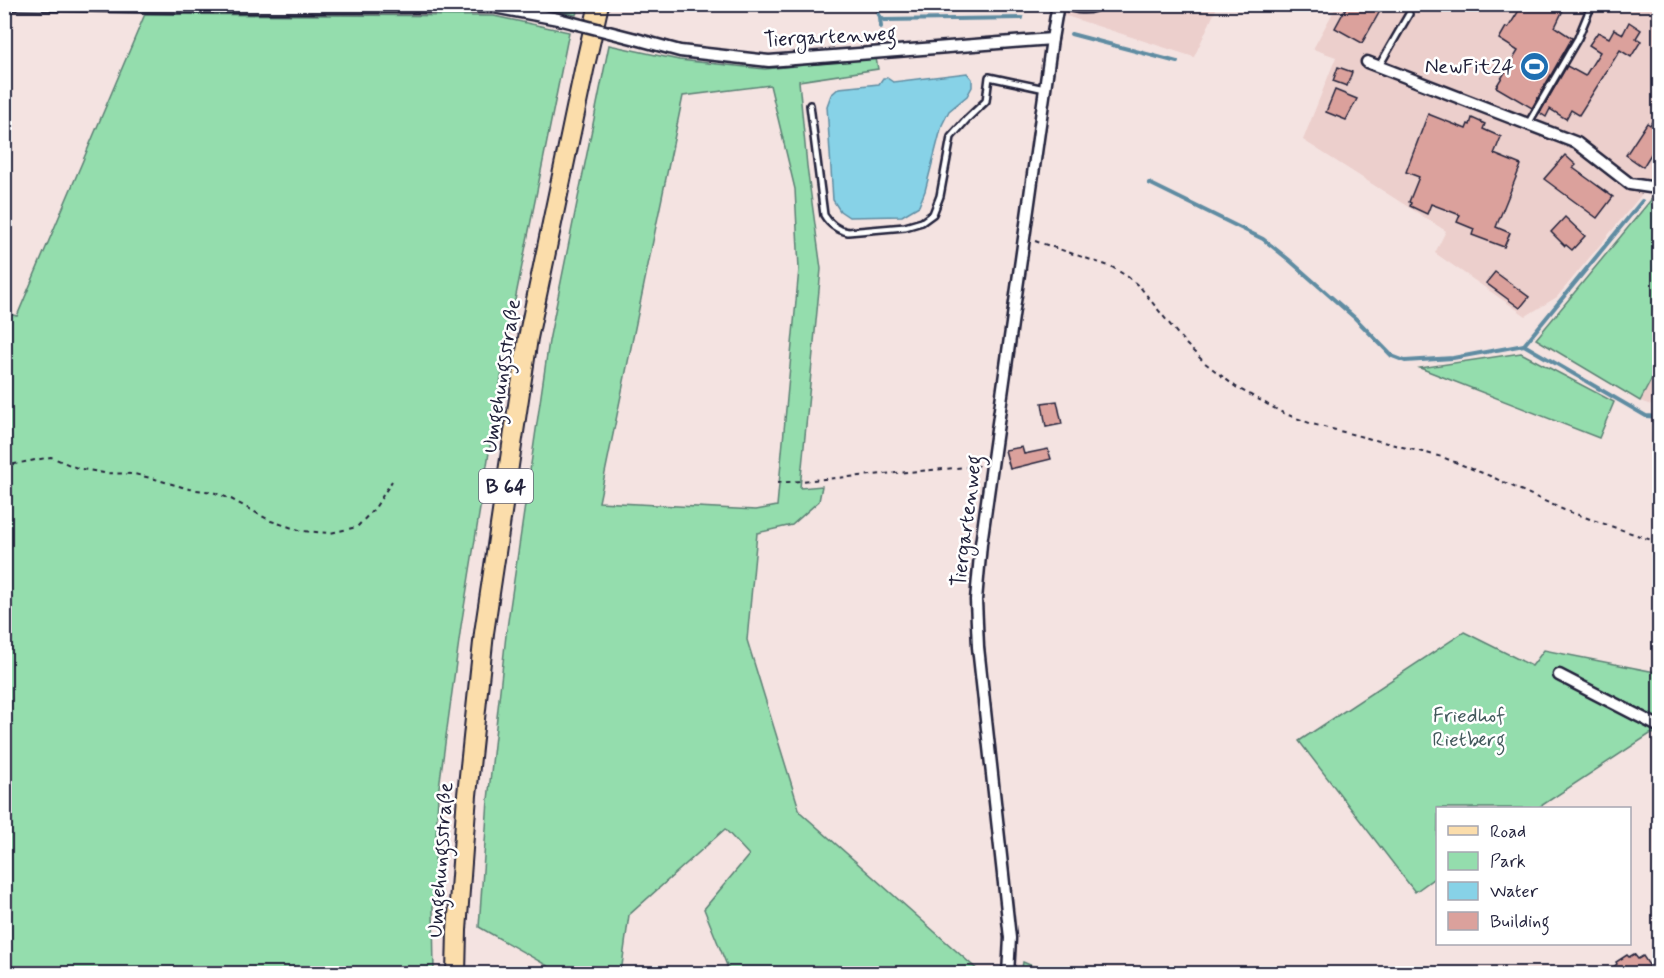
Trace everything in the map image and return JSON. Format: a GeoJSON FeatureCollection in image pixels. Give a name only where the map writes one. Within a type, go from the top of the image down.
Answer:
{"type":"FeatureCollection","features":[{"type":"Feature","properties":{"kind":"main road","name":"Umgehungsstraße"},"geometry":{"type":"LineString","coordinates":[[456,974],[467,795],[484,633],[528,338],[599,4]]}},
{"type":"Feature","properties":{"kind":"street","name":"Tiergartenweg"},"geometry":{"type":"LineString","coordinates":[[5,4],[494,7],[558,19],[680,51],[769,61],[1052,39]]}},
{"type":"Feature","properties":{"kind":"street","name":"Tiergartenweg"},"geometry":{"type":"LineString","coordinates":[[1008,974],[1010,938],[978,647],[976,600],[981,544],[1058,5]]}},
{"type":"Feature","properties":{"kind":"street"},"geometry":{"type":"LineString","coordinates":[[1367,62],[1577,143],[1630,184],[1650,187],[1659,183]]}},
{"type":"Feature","properties":{"kind":"street"},"geometry":{"type":"LineString","coordinates":[[1559,675],[1659,727]]}},
{"type":"Feature","properties":{"kind":"lane"},"geometry":{"type":"LineString","coordinates":[[1058,5],[1083,11],[1100,7],[1102,4]]}},
{"type":"Feature","properties":{"kind":"lane"},"geometry":{"type":"LineString","coordinates":[[1528,124],[1578,39],[1592,4]]}},
{"type":"Feature","properties":{"kind":"lane"},"geometry":{"type":"LineString","coordinates":[[1379,66],[1408,14]]}},
{"type":"Feature","properties":{"kind":"lane"},"geometry":{"type":"LineString","coordinates":[[810,105],[824,215],[828,222],[839,230],[848,232],[904,227],[922,222],[933,213],[940,196],[951,137],[986,101],[989,77],[1045,89]]}},
{"type":"Feature","properties":{"kind":"path"},"geometry":{"type":"LineString","coordinates":[[1652,4],[1659,8]]}},
{"type":"Feature","properties":{"kind":"path"},"geometry":{"type":"LineString","coordinates":[[1024,237],[1112,267],[1128,277],[1140,287],[1184,342],[1205,363],[1236,387],[1283,413],[1312,424],[1442,457],[1564,510],[1659,543]]}},
{"type":"Feature","properties":{"kind":"path"},"geometry":{"type":"LineString","coordinates":[[4,466],[51,457],[77,468],[134,474],[189,489],[213,492],[271,521],[302,531],[330,533],[357,527],[375,508],[392,481]]}},
{"type":"Feature","properties":{"kind":"path"},"geometry":{"type":"LineString","coordinates":[[777,483],[992,465]]}},
{"type":"Feature","properties":{"kind":"shaded area"},"geometry":{"type":"Polygon","coordinates":[[[1642,4],[1659,13],[1659,195],[1642,194],[1557,297],[1526,316],[1435,253],[1446,231],[1303,140],[1336,57],[1313,49],[1337,5],[1642,4]]]}},
{"type":"Feature","properties":{"kind":"shaded area"},"geometry":{"type":"Polygon","coordinates":[[[1047,5],[1218,5],[1194,57],[1063,15],[1047,5]]]}},
{"type":"Feature","properties":{"kind":"shaded area"},"geometry":{"type":"Polygon","coordinates":[[[1659,365],[1659,408],[1640,401],[1659,365]]]}},
{"type":"Feature","properties":{"kind":"green space"},"geometry":{"type":"Polygon","coordinates":[[[579,4],[576,15],[523,5],[579,4]]]}},
{"type":"Feature","properties":{"kind":"green space"},"geometry":{"type":"Polygon","coordinates":[[[145,14],[494,16],[569,32],[508,335],[461,626],[438,795],[433,908],[434,973],[5,973],[5,313],[17,316],[145,14]]]}},
{"type":"Feature","properties":{"kind":"green space"},"geometry":{"type":"Polygon","coordinates":[[[609,45],[679,60],[765,69],[876,58],[878,69],[799,81],[807,166],[821,269],[800,488],[822,486],[819,501],[792,525],[757,533],[747,640],[800,812],[981,973],[730,973],[704,909],[749,855],[725,829],[629,915],[621,973],[560,973],[479,927],[488,800],[506,635],[549,341],[609,45]],[[770,85],[683,96],[599,502],[756,510],[777,506],[799,269],[795,189],[770,85]]]}},
{"type":"Feature","properties":{"kind":"green space"},"geometry":{"type":"Polygon","coordinates":[[[1655,195],[1660,195],[1659,365],[1640,401],[1536,339],[1655,195]]]}},
{"type":"Feature","properties":{"kind":"green space"},"geometry":{"type":"Polygon","coordinates":[[[1521,353],[1614,402],[1599,438],[1420,368],[1521,353]]]}},
{"type":"Feature","properties":{"kind":"green space","name":"Friedhof Rietberg"},"geometry":{"type":"Polygon","coordinates":[[[1464,632],[1532,666],[1544,650],[1655,672],[1659,675],[1659,733],[1650,734],[1540,807],[1436,807],[1436,877],[1415,892],[1299,741],[1464,632]]]}},
{"type":"Feature","properties":{"kind":"green space"},"geometry":{"type":"Polygon","coordinates":[[[1023,962],[1049,973],[1021,973],[1023,962]]]}},
{"type":"Feature","properties":{"kind":"water"},"geometry":{"type":"Polygon","coordinates":[[[967,73],[972,79],[972,87],[967,96],[949,111],[942,125],[919,206],[902,216],[849,217],[840,211],[833,200],[827,106],[831,95],[839,88],[879,84],[883,78],[893,82],[967,73]]]}},
{"type":"Feature","properties":{"kind":"building"},"geometry":{"type":"Polygon","coordinates":[[[1348,4],[1384,4],[1362,43],[1335,28],[1348,4]]]}},
{"type":"Feature","properties":{"kind":"building"},"geometry":{"type":"Polygon","coordinates":[[[1523,4],[1566,4],[1555,27],[1572,38],[1532,108],[1496,87],[1518,51],[1499,39],[1523,4]]]}},
{"type":"Feature","properties":{"kind":"building"},"geometry":{"type":"Polygon","coordinates":[[[1629,22],[1641,30],[1636,38],[1641,41],[1631,57],[1620,50],[1579,115],[1571,110],[1566,119],[1550,109],[1546,117],[1540,113],[1567,66],[1585,76],[1600,52],[1589,45],[1598,32],[1609,38],[1614,29],[1623,34],[1629,22]]]}},
{"type":"Feature","properties":{"kind":"building"},"geometry":{"type":"Polygon","coordinates":[[[1338,67],[1352,72],[1347,86],[1333,81],[1338,67]]]}},
{"type":"Feature","properties":{"kind":"building"},"geometry":{"type":"Polygon","coordinates":[[[1335,90],[1357,99],[1346,120],[1326,112],[1335,90]]]}},
{"type":"Feature","properties":{"kind":"building"},"geometry":{"type":"Polygon","coordinates":[[[1659,109],[1659,141],[1643,167],[1626,155],[1647,123],[1650,125],[1659,109]]]}},
{"type":"Feature","properties":{"kind":"building"},"geometry":{"type":"Polygon","coordinates":[[[1428,114],[1466,129],[1472,118],[1485,124],[1483,129],[1501,137],[1494,154],[1521,165],[1496,227],[1510,233],[1504,247],[1472,235],[1474,229],[1457,222],[1460,215],[1431,204],[1427,214],[1410,206],[1409,202],[1419,177],[1406,172],[1428,114]]]}},
{"type":"Feature","properties":{"kind":"building"},"geometry":{"type":"Polygon","coordinates":[[[1565,155],[1576,165],[1573,168],[1613,197],[1597,218],[1544,179],[1565,155]]]}},
{"type":"Feature","properties":{"kind":"building"},"geometry":{"type":"Polygon","coordinates":[[[1565,217],[1585,236],[1572,250],[1551,232],[1565,217]]]}},
{"type":"Feature","properties":{"kind":"building"},"geometry":{"type":"Polygon","coordinates":[[[1495,272],[1529,297],[1520,308],[1486,283],[1495,272]]]}},
{"type":"Feature","properties":{"kind":"building"},"geometry":{"type":"Polygon","coordinates":[[[1057,401],[1062,424],[1046,427],[1042,403],[1057,401]]]}},
{"type":"Feature","properties":{"kind":"building"},"geometry":{"type":"Polygon","coordinates":[[[1022,447],[1024,454],[1048,449],[1051,459],[1010,469],[1005,450],[1022,447]]]}},
{"type":"Feature","properties":{"kind":"building"},"geometry":{"type":"Polygon","coordinates":[[[1634,954],[1638,959],[1643,956],[1655,974],[1604,974],[1617,964],[1616,962],[1627,955],[1629,957],[1634,954]]]}},
{"type":"Feature","properties":{"kind":"waterway"},"geometry":{"type":"LineString","coordinates":[[878,4],[878,14],[884,20],[1022,18]]}},
{"type":"Feature","properties":{"kind":"waterway"},"geometry":{"type":"LineString","coordinates":[[880,18],[881,27]]}},
{"type":"Feature","properties":{"kind":"waterway"},"geometry":{"type":"LineString","coordinates":[[1071,34],[1177,62]]}},
{"type":"Feature","properties":{"kind":"waterway"},"geometry":{"type":"LineString","coordinates":[[1149,183],[1263,239],[1355,318],[1392,356],[1405,361],[1453,358],[1524,345],[1646,416],[1660,417]]}},
{"type":"Feature","properties":{"kind":"waterway"},"geometry":{"type":"LineString","coordinates":[[1524,345],[1642,201]]}},
{"type":"Feature","properties":{"kind":"place","name":"NewFit24"},"geometry":{"type":"Point","coordinates":[1535,66]}}]}
